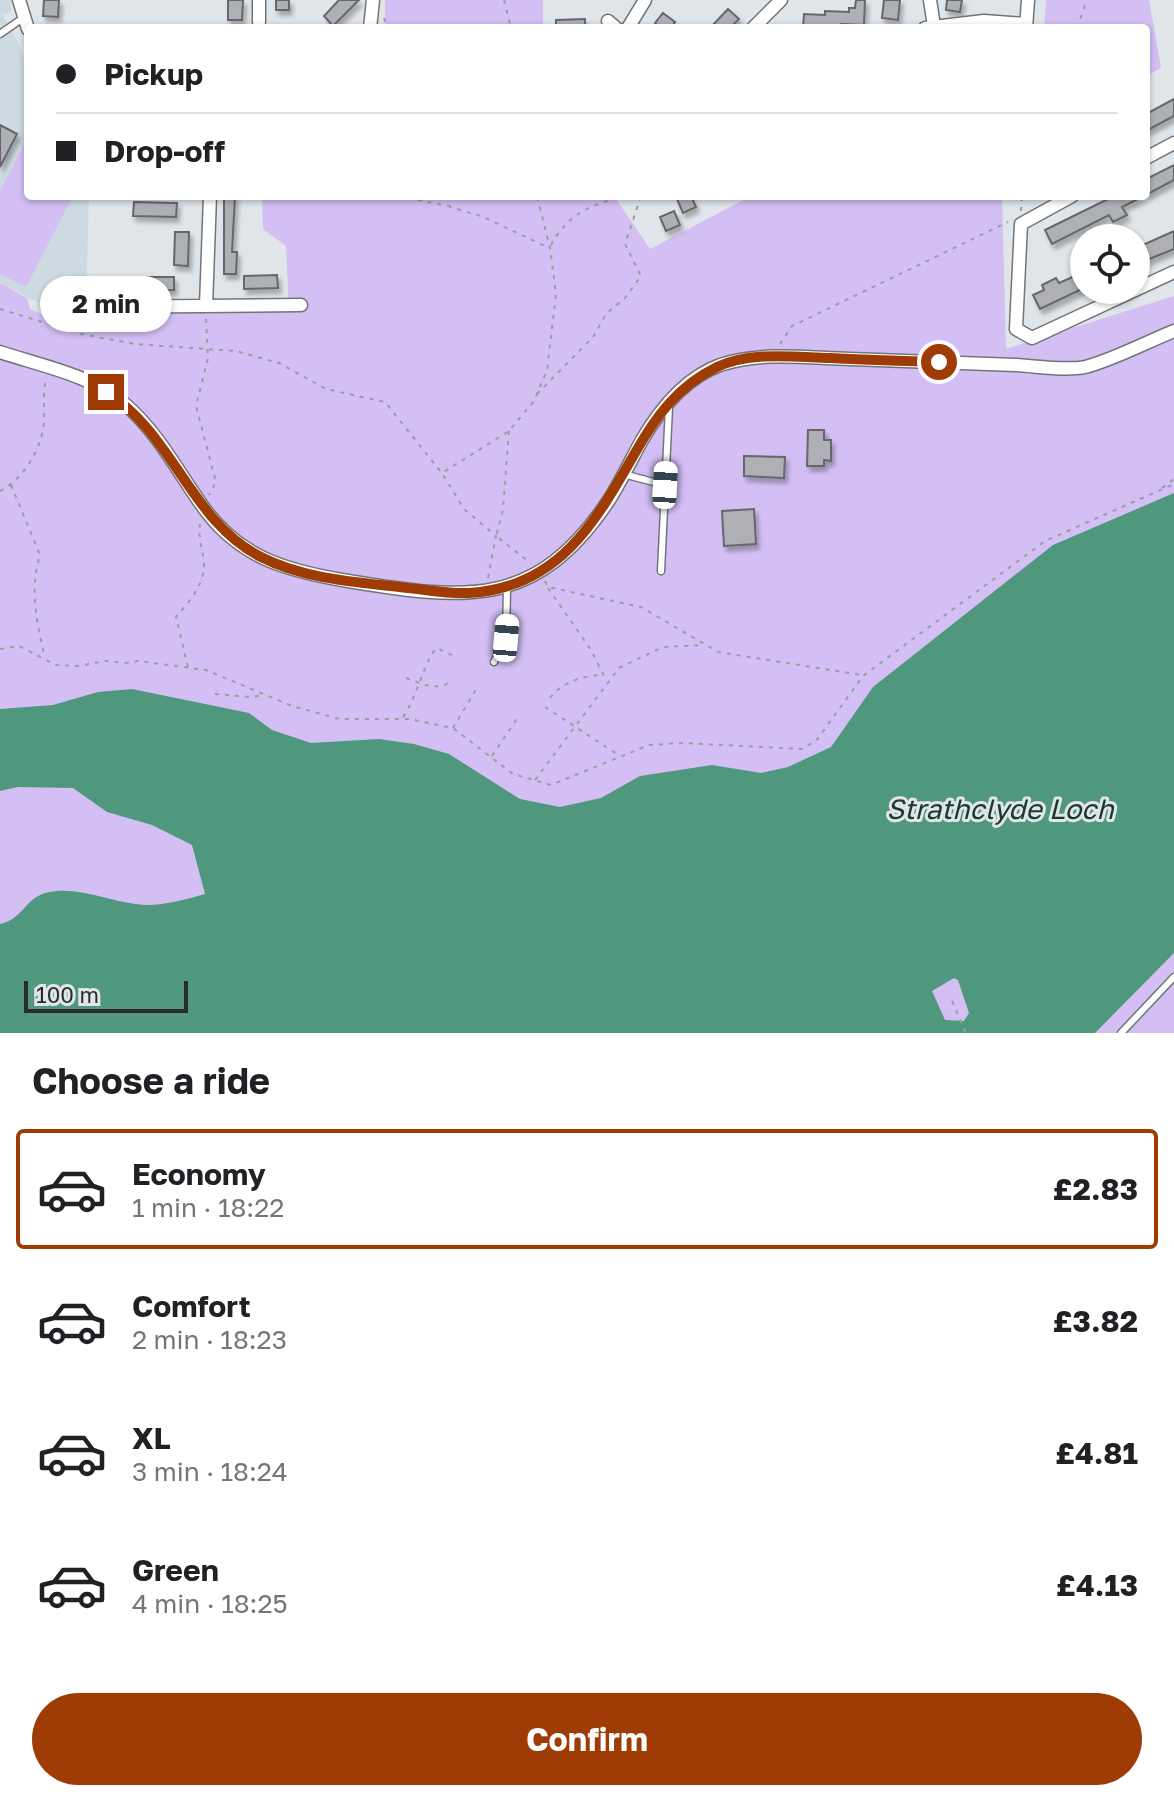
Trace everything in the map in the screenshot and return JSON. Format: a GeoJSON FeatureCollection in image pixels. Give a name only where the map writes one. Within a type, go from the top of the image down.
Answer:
{"type":"FeatureCollection","features":[{"type":"Feature","properties":{"kind":"street"},"geometry":{"type":"LineString","coordinates":[[19,0],[26,24]]}},
{"type":"Feature","properties":{"kind":"street"},"geometry":{"type":"LineString","coordinates":[[259,0],[259,22]]}},
{"type":"Feature","properties":{"kind":"street"},"geometry":{"type":"LineString","coordinates":[[371,24],[373,0]]}},
{"type":"Feature","properties":{"kind":"street"},"geometry":{"type":"LineString","coordinates":[[630,24],[645,0]]}},
{"type":"Feature","properties":{"kind":"street"},"geometry":{"type":"LineString","coordinates":[[760,24],[781,0]]}},
{"type":"Feature","properties":{"kind":"street"},"geometry":{"type":"LineString","coordinates":[[929,24],[930,0]]}},
{"type":"Feature","properties":{"kind":"street"},"geometry":{"type":"LineString","coordinates":[[1026,24],[1028,0]]}},
{"type":"Feature","properties":{"kind":"street"},"geometry":{"type":"LineString","coordinates":[[956,24],[984,21],[1009,24]]}},
{"type":"Feature","properties":{"kind":"street"},"geometry":{"type":"LineString","coordinates":[[1150,156],[1174,143]]}},
{"type":"Feature","properties":{"kind":"street"},"geometry":{"type":"LineString","coordinates":[[206,306],[210,200]]}},
{"type":"Feature","properties":{"kind":"street"},"geometry":{"type":"LineString","coordinates":[[1065,200],[1021,224],[1016,329],[1022,335],[1032,338],[1174,272]]}},
{"type":"Feature","properties":{"kind":"street"},"geometry":{"type":"LineString","coordinates":[[92,311],[301,305]]}},
{"type":"Feature","properties":{"kind":"street"},"geometry":{"type":"LineString","coordinates":[[0,352],[86,380],[125,404],[163,445],[203,507],[234,541],[261,557],[294,571],[352,581],[467,593],[507,588],[541,572],[575,545],[611,497],[648,430],[669,401],[692,381],[721,365],[773,355],[1083,368],[1174,331]]}},
{"type":"Feature","properties":{"kind":"lane"},"geometry":{"type":"LineString","coordinates":[[0,34],[24,27]]}},
{"type":"Feature","properties":{"kind":"lane"},"geometry":{"type":"LineString","coordinates":[[661,571],[669,401]]}},
{"type":"Feature","properties":{"kind":"lane"},"geometry":{"type":"LineString","coordinates":[[623,474],[665,485]]}},
{"type":"Feature","properties":{"kind":"lane"},"geometry":{"type":"LineString","coordinates":[[494,662],[506,638],[507,588]]}},
{"type":"Feature","properties":{"kind":"lane"},"geometry":{"type":"LineString","coordinates":[[1121,1033],[1174,977]]}},
{"type":"Feature","properties":{"kind":"path"},"geometry":{"type":"LineString","coordinates":[[504,0],[510,24]]}},
{"type":"Feature","properties":{"kind":"path"},"geometry":{"type":"LineString","coordinates":[[1078,24],[1087,0]]}},
{"type":"Feature","properties":{"kind":"path"},"geometry":{"type":"LineString","coordinates":[[417,200],[481,216],[550,248]]}},
{"type":"Feature","properties":{"kind":"path"},"geometry":{"type":"LineString","coordinates":[[446,200],[450,207]]}},
{"type":"Feature","properties":{"kind":"path"},"geometry":{"type":"LineString","coordinates":[[536,394],[547,370],[556,294],[550,248],[538,200]]}},
{"type":"Feature","properties":{"kind":"path"},"geometry":{"type":"LineString","coordinates":[[550,248],[568,221],[594,204],[610,200]]}},
{"type":"Feature","properties":{"kind":"path"},"geometry":{"type":"LineString","coordinates":[[442,473],[509,431],[536,394],[593,337],[606,314],[625,298],[641,276],[625,244],[640,200]]}},
{"type":"Feature","properties":{"kind":"path"},"geometry":{"type":"LineString","coordinates":[[773,355],[792,326],[1007,223]]}},
{"type":"Feature","properties":{"kind":"path"},"geometry":{"type":"LineString","coordinates":[[0,309],[76,333],[135,344],[236,351],[279,363],[326,389],[385,402],[442,473],[464,509],[541,572],[591,650],[607,682]]}},
{"type":"Feature","properties":{"kind":"path"},"geometry":{"type":"LineString","coordinates":[[76,333],[92,311]]}},
{"type":"Feature","properties":{"kind":"path"},"geometry":{"type":"LineString","coordinates":[[0,491],[11,485],[35,453],[43,430],[45,382],[51,368]]}},
{"type":"Feature","properties":{"kind":"path"},"geometry":{"type":"LineString","coordinates":[[485,591],[503,510],[509,431]]}},
{"type":"Feature","properties":{"kind":"path"},"geometry":{"type":"LineString","coordinates":[[0,649],[19,646],[56,665],[78,666],[105,661],[167,664],[206,670],[292,706],[340,719],[401,719],[453,728],[513,774],[551,785],[649,745],[683,743],[801,749],[816,741],[863,676],[1045,541],[1174,481]]}},
{"type":"Feature","properties":{"kind":"path"},"geometry":{"type":"LineString","coordinates":[[11,485],[40,555],[33,577],[36,620],[45,659]]}},
{"type":"Feature","properties":{"kind":"path"},"geometry":{"type":"LineString","coordinates":[[548,587],[641,607],[718,652],[863,676]]}},
{"type":"Feature","properties":{"kind":"path"},"geometry":{"type":"LineString","coordinates":[[535,781],[619,668],[663,647],[705,645]]}},
{"type":"Feature","properties":{"kind":"path"},"geometry":{"type":"LineString","coordinates":[[401,719],[421,684],[431,653],[437,648],[452,655]]}},
{"type":"Feature","properties":{"kind":"path"},"geometry":{"type":"LineString","coordinates":[[550,698],[566,684],[586,676],[603,674]]}},
{"type":"Feature","properties":{"kind":"path"},"geometry":{"type":"LineString","coordinates":[[406,678],[442,687],[451,681]]}},
{"type":"Feature","properties":{"kind":"path"},"geometry":{"type":"LineString","coordinates":[[453,728],[477,688]]}},
{"type":"Feature","properties":{"kind":"path"},"geometry":{"type":"LineString","coordinates":[[215,694],[266,695]]}},
{"type":"Feature","properties":{"kind":"path"},"geometry":{"type":"LineString","coordinates":[[545,707],[621,756]]}},
{"type":"Feature","properties":{"kind":"path"},"geometry":{"type":"LineString","coordinates":[[491,757],[520,714]]}},
{"type":"Feature","properties":{"kind":"path"},"geometry":{"type":"LineString","coordinates":[[952,1001],[966,1033]]}},
{"type":"Feature","properties":{"kind":"shaded area"},"geometry":{"type":"Polygon","coordinates":[[[0,0],[11,0],[11,11],[3,15],[24,60],[24,200],[89,200],[86,298],[39,303],[0,283],[0,0]]]}},
{"type":"Feature","properties":{"kind":"shaded area"},"geometry":{"type":"Polygon","coordinates":[[[385,0],[543,0],[543,24],[385,24],[385,0]]]}},
{"type":"Feature","properties":{"kind":"shaded area"},"geometry":{"type":"Polygon","coordinates":[[[1046,0],[1149,0],[1161,68],[1150,74],[1150,24],[1044,24],[1046,0]]]}},
{"type":"Feature","properties":{"kind":"shaded area"},"geometry":{"type":"Polygon","coordinates":[[[24,144],[24,200],[71,200],[26,287],[0,274],[0,191],[24,144]]]}},
{"type":"Feature","properties":{"kind":"shaded area"},"geometry":{"type":"Polygon","coordinates":[[[262,200],[617,200],[650,249],[743,200],[1002,200],[1006,349],[1174,296],[1174,1033],[0,1033],[0,283],[27,298],[30,309],[41,314],[289,311],[286,246],[263,229],[262,200]]]}},
{"type":"Feature","properties":{"kind":"water","name":"Strathclyde Loch"},"geometry":{"type":"Polygon","coordinates":[[[1174,493],[1174,953],[1095,1033],[0,1033],[0,924],[16,917],[38,896],[68,891],[151,905],[205,894],[192,845],[152,825],[107,812],[73,788],[18,787],[0,791],[0,709],[53,705],[98,692],[132,689],[249,713],[272,730],[311,743],[379,739],[414,744],[449,754],[520,799],[560,807],[601,798],[640,776],[712,765],[761,773],[788,767],[831,747],[873,687],[1053,545],[1174,493]],[[954,978],[932,991],[945,1020],[964,1021],[969,1013],[958,980],[954,978]]]}},
{"type":"Feature","properties":{"kind":"building"},"geometry":{"type":"Polygon","coordinates":[[[44,0],[59,0],[58,17],[43,16],[44,0]]]}},
{"type":"Feature","properties":{"kind":"building"},"geometry":{"type":"Polygon","coordinates":[[[228,0],[243,0],[242,20],[228,20],[228,0]]]}},
{"type":"Feature","properties":{"kind":"building"},"geometry":{"type":"Polygon","coordinates":[[[276,0],[289,0],[289,10],[276,10],[276,0]]]}},
{"type":"Feature","properties":{"kind":"building"},"geometry":{"type":"Polygon","coordinates":[[[339,0],[359,0],[335,24],[324,16],[339,0]]]}},
{"type":"Feature","properties":{"kind":"building"},"geometry":{"type":"Polygon","coordinates":[[[856,0],[865,0],[864,24],[803,24],[804,14],[825,15],[825,11],[849,12],[849,8],[855,8],[856,0]]]}},
{"type":"Feature","properties":{"kind":"building"},"geometry":{"type":"Polygon","coordinates":[[[884,0],[900,0],[898,20],[882,18],[884,0]]]}},
{"type":"Feature","properties":{"kind":"building"},"geometry":{"type":"Polygon","coordinates":[[[947,0],[962,0],[960,12],[946,10],[947,0]]]}},
{"type":"Feature","properties":{"kind":"building"},"geometry":{"type":"Polygon","coordinates":[[[728,9],[739,19],[734,24],[714,24],[728,9]]]}},
{"type":"Feature","properties":{"kind":"building"},"geometry":{"type":"Polygon","coordinates":[[[663,13],[675,22],[674,24],[655,23],[663,13]]]}},
{"type":"Feature","properties":{"kind":"building"},"geometry":{"type":"Polygon","coordinates":[[[585,19],[585,24],[556,24],[556,20],[585,19]]]}},
{"type":"Feature","properties":{"kind":"building"},"geometry":{"type":"Polygon","coordinates":[[[1174,99],[1174,116],[1150,129],[1150,112],[1174,99]]]}},
{"type":"Feature","properties":{"kind":"building"},"geometry":{"type":"Polygon","coordinates":[[[0,125],[17,134],[0,167],[0,125]]]}},
{"type":"Feature","properties":{"kind":"building"},"geometry":{"type":"Polygon","coordinates":[[[1174,165],[1174,180],[1150,193],[1150,177],[1174,165]]]}},
{"type":"Feature","properties":{"kind":"building"},"geometry":{"type":"Polygon","coordinates":[[[224,200],[235,200],[232,252],[237,252],[236,274],[224,274],[224,200]]]}},
{"type":"Feature","properties":{"kind":"building"},"geometry":{"type":"Polygon","coordinates":[[[677,200],[693,200],[696,207],[683,213],[677,200]]]}},
{"type":"Feature","properties":{"kind":"building"},"geometry":{"type":"Polygon","coordinates":[[[1106,200],[1136,200],[1122,207],[1127,215],[1113,222],[1109,215],[1091,224],[1070,224],[1070,235],[1052,244],[1045,230],[1106,200]]]}},
{"type":"Feature","properties":{"kind":"building"},"geometry":{"type":"Polygon","coordinates":[[[134,202],[177,203],[176,217],[133,216],[134,202]]]}},
{"type":"Feature","properties":{"kind":"building"},"geometry":{"type":"Polygon","coordinates":[[[674,211],[680,225],[666,231],[660,217],[674,211]]]}},
{"type":"Feature","properties":{"kind":"building"},"geometry":{"type":"Polygon","coordinates":[[[1174,231],[1174,249],[1150,259],[1150,242],[1174,231]]]}},
{"type":"Feature","properties":{"kind":"building"},"geometry":{"type":"Polygon","coordinates":[[[175,232],[189,232],[188,266],[174,265],[175,232]]]}},
{"type":"Feature","properties":{"kind":"building"},"geometry":{"type":"Polygon","coordinates":[[[277,275],[278,288],[244,289],[244,276],[277,275]]]}},
{"type":"Feature","properties":{"kind":"building"},"geometry":{"type":"Polygon","coordinates":[[[95,277],[174,277],[174,290],[95,291],[95,277]]]}},
{"type":"Feature","properties":{"kind":"building"},"geometry":{"type":"Polygon","coordinates":[[[1056,278],[1059,283],[1070,278],[1070,295],[1040,309],[1033,295],[1044,290],[1042,285],[1056,278]]]}},
{"type":"Feature","properties":{"kind":"building"},"geometry":{"type":"Polygon","coordinates":[[[808,430],[824,430],[824,440],[831,440],[831,461],[824,460],[824,466],[807,466],[808,430]]]}},
{"type":"Feature","properties":{"kind":"building"},"geometry":{"type":"Polygon","coordinates":[[[744,456],[785,457],[784,478],[744,476],[744,456]]]}},
{"type":"Feature","properties":{"kind":"building"},"geometry":{"type":"Polygon","coordinates":[[[754,509],[756,544],[724,546],[722,511],[754,509]]]}},
{"type":"Feature","properties":{"kind":"route"},"geometry":{"type":"LineString","coordinates":[[106,392],[125,404],[163,445],[203,507],[234,541],[261,557],[294,571],[352,581],[467,593],[507,588],[541,572],[575,545],[611,497],[648,430],[669,401],[692,381],[721,365],[773,355],[939,362]]}}]}
